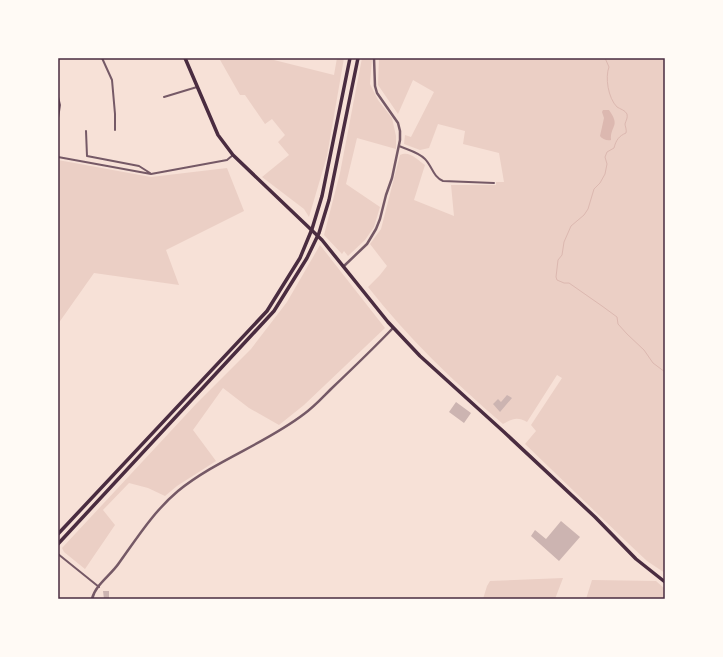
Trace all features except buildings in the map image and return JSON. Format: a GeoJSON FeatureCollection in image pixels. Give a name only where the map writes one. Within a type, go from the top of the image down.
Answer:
{"type":"FeatureCollection","features":[{"type":"Feature","properties":{"kind":"main road"},"geometry":{"type":"LineString","coordinates":[[185,58],[218,135],[233,155],[322,240],[394,328],[420,356],[504,432],[636,559],[665,582]]}},
{"type":"Feature","properties":{"kind":"main road"},"geometry":{"type":"LineString","coordinates":[[58,534],[267,311],[300,258],[312,229],[322,196],[350,58]]}},
{"type":"Feature","properties":{"kind":"main road"},"geometry":{"type":"LineString","coordinates":[[58,544],[274,311],[307,258],[318,233],[329,200],[358,58]]}},
{"type":"Feature","properties":{"kind":"street"},"geometry":{"type":"LineString","coordinates":[[103,58],[112,80],[115,118],[114,130]]}},
{"type":"Feature","properties":{"kind":"street"},"geometry":{"type":"LineString","coordinates":[[344,266],[367,244],[376,229],[392,178],[399,146],[400,131],[398,123],[377,93],[374,86],[374,58]]}},
{"type":"Feature","properties":{"kind":"street"},"geometry":{"type":"LineString","coordinates":[[164,97],[197,87]]}},
{"type":"Feature","properties":{"kind":"street"},"geometry":{"type":"LineString","coordinates":[[58,97],[60,105],[58,118]]}},
{"type":"Feature","properties":{"kind":"street"},"geometry":{"type":"LineString","coordinates":[[115,118],[119,119]]}},
{"type":"Feature","properties":{"kind":"street"},"geometry":{"type":"LineString","coordinates":[[86,131],[87,156],[139,166],[151,174]]}},
{"type":"Feature","properties":{"kind":"street"},"geometry":{"type":"LineString","coordinates":[[399,146],[420,154],[426,160],[437,178],[443,181],[494,182]]}},
{"type":"Feature","properties":{"kind":"street"},"geometry":{"type":"LineString","coordinates":[[58,157],[151,174],[227,160],[233,155]]}},
{"type":"Feature","properties":{"kind":"street"},"geometry":{"type":"LineString","coordinates":[[92,599],[93,594],[98,587],[112,572],[158,510],[168,499],[219,464],[279,432],[305,414],[364,359],[394,328]]}},
{"type":"Feature","properties":{"kind":"street"},"geometry":{"type":"LineString","coordinates":[[58,554],[98,587]]}},
{"type":"Feature","properties":{"kind":"shaded area"},"geometry":{"type":"Polygon","coordinates":[[[219,58],[266,58],[334,75],[337,58],[344,58],[327,156],[309,217],[304,209],[262,177],[289,155],[278,142],[285,135],[272,119],[265,124],[245,95],[240,95],[219,58]]]}},
{"type":"Feature","properties":{"kind":"shaded area"},"geometry":{"type":"Polygon","coordinates":[[[362,58],[372,58],[370,84],[378,100],[392,118],[396,136],[396,149],[357,138],[346,184],[380,207],[374,227],[365,240],[348,256],[344,251],[342,254],[324,235],[340,173],[362,58]]]}},
{"type":"Feature","properties":{"kind":"shaded area"},"geometry":{"type":"Polygon","coordinates":[[[379,58],[665,58],[665,573],[647,561],[525,444],[536,431],[531,425],[562,378],[557,375],[527,422],[520,419],[515,419],[503,424],[415,342],[368,287],[387,266],[370,244],[381,229],[400,155],[410,155],[425,165],[414,200],[454,216],[451,185],[496,185],[496,182],[504,182],[499,153],[463,144],[465,131],[438,124],[429,148],[420,150],[404,144],[405,135],[411,137],[434,92],[413,80],[398,114],[378,85],[379,58]]]}},
{"type":"Feature","properties":{"kind":"shaded area"},"geometry":{"type":"Polygon","coordinates":[[[603,110],[609,110],[615,123],[611,140],[605,140],[600,136],[604,118],[602,112],[603,110]]]}},
{"type":"Feature","properties":{"kind":"shaded area"},"geometry":{"type":"Polygon","coordinates":[[[58,160],[151,177],[227,168],[244,211],[166,250],[179,285],[94,273],[58,324],[58,160]]]}},
{"type":"Feature","properties":{"kind":"shaded area"},"geometry":{"type":"Polygon","coordinates":[[[320,245],[385,328],[304,405],[279,425],[249,408],[223,388],[193,430],[216,461],[177,486],[165,496],[148,488],[129,483],[103,510],[115,525],[85,569],[64,552],[62,548],[196,404],[251,349],[287,302],[320,245]]]}},
{"type":"Feature","properties":{"kind":"shaded area"},"geometry":{"type":"Polygon","coordinates":[[[563,578],[555,599],[483,599],[490,581],[563,578]]]}},
{"type":"Feature","properties":{"kind":"shaded area"},"geometry":{"type":"Polygon","coordinates":[[[592,580],[656,581],[665,589],[665,599],[586,599],[592,580]]]}},
{"type":"Feature","properties":{"kind":"waterway"},"geometry":{"type":"LineString","coordinates":[[605,58],[609,67],[607,76],[609,93],[617,107],[627,114],[625,124],[626,133],[621,135],[614,148],[607,152],[605,157],[607,164],[605,174],[600,183],[594,189],[588,209],[584,215],[571,226],[564,242],[562,255],[558,260],[556,277],[557,280],[564,283],[569,283],[617,317],[618,324],[644,350],[653,363],[665,372]]}}]}
